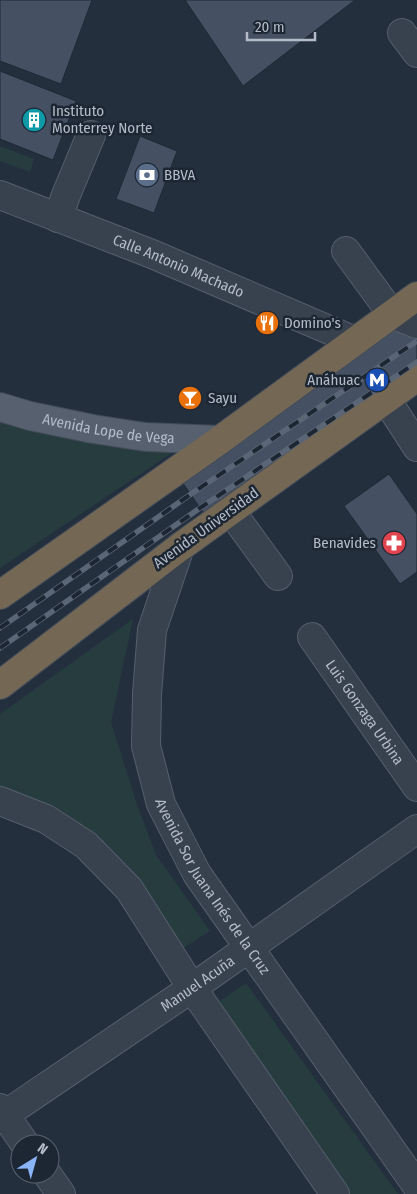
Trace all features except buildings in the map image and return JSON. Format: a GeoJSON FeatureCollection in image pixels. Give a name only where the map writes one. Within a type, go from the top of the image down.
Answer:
{"type":"FeatureCollection","features":[{"type":"Feature","properties":{"kind":"highway"},"geometry":{"type":"LineString","coordinates":[[0,595],[220,440],[417,296]]}},
{"type":"Feature","properties":{"kind":"highway","name":"Avenida Universidad"},"geometry":{"type":"LineString","coordinates":[[2,678],[230,510],[417,377]]}},
{"type":"Feature","properties":{"kind":"main road","name":"Avenida Lope de Vega"},"geometry":{"type":"LineString","coordinates":[[0,406],[30,416],[136,436],[220,440]]}},
{"type":"Feature","properties":{"kind":"street"},"geometry":{"type":"LineString","coordinates":[[58,218],[91,135]]}},
{"type":"Feature","properties":{"kind":"street","name":"Calle Antonio Machado"},"geometry":{"type":"LineString","coordinates":[[0,195],[152,254],[355,341]]}},
{"type":"Feature","properties":{"kind":"street"},"geometry":{"type":"LineString","coordinates":[[346,251],[392,314],[417,324]]}},
{"type":"Feature","properties":{"kind":"street"},"geometry":{"type":"LineString","coordinates":[[386,399],[410,426],[417,447]]}},
{"type":"Feature","properties":{"kind":"street"},"geometry":{"type":"LineString","coordinates":[[230,510],[278,576]]}},
{"type":"Feature","properties":{"kind":"street","name":"Avenida Sor Juana Inés de la Cruz"},"geometry":{"type":"LineString","coordinates":[[180,547],[152,630],[147,694],[146,746],[161,804],[197,874],[417,1186]]}},
{"type":"Feature","properties":{"kind":"street","name":"Luis Gonzaga Urbina"},"geometry":{"type":"LineString","coordinates":[[312,638],[417,787]]}},
{"type":"Feature","properties":{"kind":"street"},"geometry":{"type":"LineString","coordinates":[[0,801],[46,819],[86,845],[129,889],[192,988],[335,1194]]}},
{"type":"Feature","properties":{"kind":"street","name":"Manuel Acuña"},"geometry":{"type":"LineString","coordinates":[[1,1113],[192,988],[417,829]]}},
{"type":"Feature","properties":{"kind":"street"},"geometry":{"type":"LineString","coordinates":[[1,1113],[17,1134]]}},
{"type":"Feature","properties":{"kind":"green space"},"geometry":{"type":"Polygon","coordinates":[[[0,146],[34,159],[30,172],[0,161],[0,146]]]}},
{"type":"Feature","properties":{"kind":"green space"},"geometry":{"type":"Polygon","coordinates":[[[0,413],[178,449],[0,568],[0,413]]]}},
{"type":"Feature","properties":{"kind":"green space"},"geometry":{"type":"Polygon","coordinates":[[[133,619],[111,722],[137,805],[156,855],[210,931],[182,949],[127,865],[76,823],[0,788],[0,714],[133,619]]]}},
{"type":"Feature","properties":{"kind":"green space"},"geometry":{"type":"Polygon","coordinates":[[[246,983],[398,1194],[338,1194],[211,1007],[246,983]]]}},
{"type":"Feature","properties":{"kind":"railway"},"geometry":{"type":"LineString","coordinates":[[0,628],[191,494],[417,341]]}},
{"type":"Feature","properties":{"kind":"railway"},"geometry":{"type":"LineString","coordinates":[[0,648],[200,508],[417,362]]}},
{"type":"Feature","properties":{"kind":"place","name":"Instituto Monterrey Norte"},"geometry":{"type":"Point","coordinates":[34,120]}},
{"type":"Feature","properties":{"kind":"place","name":"BBVA"},"geometry":{"type":"Point","coordinates":[147,175]}},
{"type":"Feature","properties":{"kind":"place","name":"Domino's"},"geometry":{"type":"Point","coordinates":[267,323]}},
{"type":"Feature","properties":{"kind":"place","name":"Anáhuac"},"geometry":{"type":"Point","coordinates":[377,380]}},
{"type":"Feature","properties":{"kind":"place","name":"Sayu"},"geometry":{"type":"Point","coordinates":[190,398]}},
{"type":"Feature","properties":{"kind":"place","name":"Benavides"},"geometry":{"type":"Point","coordinates":[394,543]}}]}
